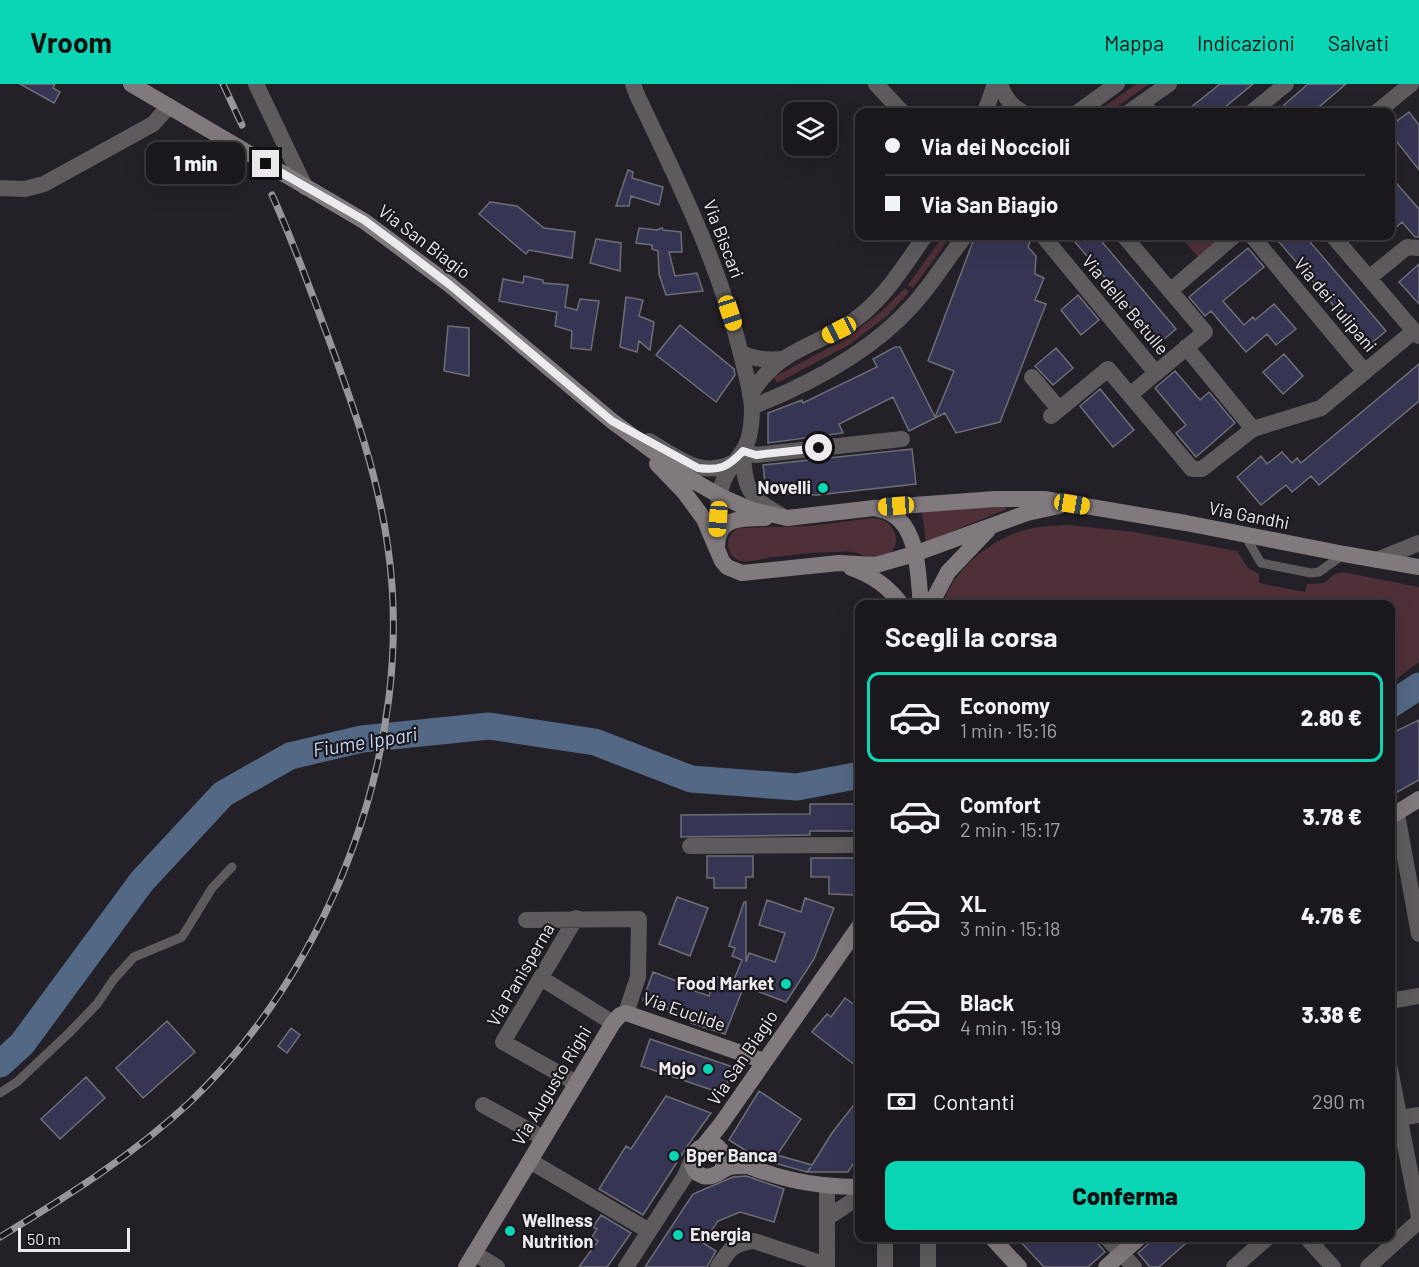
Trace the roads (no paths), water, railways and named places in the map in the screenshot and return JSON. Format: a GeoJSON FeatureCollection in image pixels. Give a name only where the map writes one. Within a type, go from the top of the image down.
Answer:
{"type":"FeatureCollection","features":[{"type":"Feature","properties":{"kind":"main road","name":"Via San Biagio"},"geometry":{"type":"LineString","coordinates":[[131,84],[364,220],[450,285],[612,421]]}},
{"type":"Feature","properties":{"kind":"main road"},"geometry":{"type":"LineString","coordinates":[[612,421],[692,480],[720,496],[752,510],[787,518]]}},
{"type":"Feature","properties":{"kind":"main road"},"geometry":{"type":"LineString","coordinates":[[612,421],[684,492],[704,519],[722,561],[727,567],[742,573],[839,563],[876,565],[914,554],[1027,513],[1072,504]]}},
{"type":"Feature","properties":{"kind":"main road","name":"Via Gandhi"},"geometry":{"type":"LineString","coordinates":[[787,518],[874,508],[995,499],[1044,499],[1419,567]]}},
{"type":"Feature","properties":{"kind":"main road"},"geometry":{"type":"LineString","coordinates":[[874,508],[889,511],[905,524],[910,534],[920,600]]}},
{"type":"Feature","properties":{"kind":"main road"},"geometry":{"type":"LineString","coordinates":[[717,545],[720,532],[733,520],[787,518]]}},
{"type":"Feature","properties":{"kind":"main road"},"geometry":{"type":"LineString","coordinates":[[933,600],[948,572],[996,523]]}},
{"type":"Feature","properties":{"kind":"main road"},"geometry":{"type":"LineString","coordinates":[[839,563],[876,580],[890,590],[898,600]]}},
{"type":"Feature","properties":{"kind":"main road"},"geometry":{"type":"LineString","coordinates":[[1395,815],[1419,800]]}},
{"type":"Feature","properties":{"kind":"main road","name":"Via San Biagio"},"geometry":{"type":"LineString","coordinates":[[692,1159],[696,1149],[715,1159],[722,1124],[855,932]]}},
{"type":"Feature","properties":{"kind":"main road","name":"Via Euclide"},"geometry":{"type":"LineString","coordinates":[[619,1018],[764,1061]]}},
{"type":"Feature","properties":{"kind":"main road","name":"Via Augusto Righi"},"geometry":{"type":"LineString","coordinates":[[470,1260],[576,1083],[619,1018]]}},
{"type":"Feature","properties":{"kind":"main road"},"geometry":{"type":"LineString","coordinates":[[715,1159],[801,1183],[827,1187],[855,1187]]}},
{"type":"Feature","properties":{"kind":"main road"},"geometry":{"type":"LineString","coordinates":[[996,1242],[1019,1267]]}},
{"type":"Feature","properties":{"kind":"main road"},"geometry":{"type":"LineString","coordinates":[[1106,1267],[1134,1242]]}},
{"type":"Feature","properties":{"kind":"street"},"geometry":{"type":"LineString","coordinates":[[256,84],[304,187]]}},
{"type":"Feature","properties":{"kind":"street","name":"Via Biscari"},"geometry":{"type":"LineString","coordinates":[[633,84],[703,237],[718,277],[741,353],[751,401],[749,437],[737,457]]}},
{"type":"Feature","properties":{"kind":"street"},"geometry":{"type":"LineString","coordinates":[[876,84],[898,108]]}},
{"type":"Feature","properties":{"kind":"street"},"geometry":{"type":"LineString","coordinates":[[986,108],[994,84]]}},
{"type":"Feature","properties":{"kind":"street"},"geometry":{"type":"LineString","coordinates":[[1000,84],[1003,94],[1015,108]]}},
{"type":"Feature","properties":{"kind":"street"},"geometry":{"type":"LineString","coordinates":[[1084,108],[1117,84]]}},
{"type":"Feature","properties":{"kind":"street"},"geometry":{"type":"LineString","coordinates":[[1142,108],[1169,84]]}},
{"type":"Feature","properties":{"kind":"street"},"geometry":{"type":"LineString","coordinates":[[1257,108],[1286,84]]}},
{"type":"Feature","properties":{"kind":"street"},"geometry":{"type":"LineString","coordinates":[[1382,108],[1412,84],[1419,92]]}},
{"type":"Feature","properties":{"kind":"street"},"geometry":{"type":"LineString","coordinates":[[0,188],[25,189],[44,184],[153,124],[169,106]]}},
{"type":"Feature","properties":{"kind":"street"},"geometry":{"type":"LineString","coordinates":[[751,401],[759,381],[784,358],[839,330],[862,314],[895,279],[922,240]]}},
{"type":"Feature","properties":{"kind":"street"},"geometry":{"type":"LineString","coordinates":[[751,401],[779,396],[824,372],[883,335],[914,305],[962,240]]}},
{"type":"Feature","properties":{"kind":"street","name":"Via delle Betulle"},"geometry":{"type":"LineString","coordinates":[[1046,240],[1156,373],[1130,395]]}},
{"type":"Feature","properties":{"kind":"street"},"geometry":{"type":"LineString","coordinates":[[1133,240],[1170,291],[1204,332],[1156,373]]}},
{"type":"Feature","properties":{"kind":"street"},"geometry":{"type":"LineString","coordinates":[[1170,291],[1229,240]]}},
{"type":"Feature","properties":{"kind":"street","name":"Via dei Tulipani"},"geometry":{"type":"LineString","coordinates":[[1255,240],[1365,372]]}},
{"type":"Feature","properties":{"kind":"street"},"geometry":{"type":"LineString","coordinates":[[1032,377],[1055,413],[1107,369],[1192,469],[1202,469],[1253,429],[1321,408],[1417,334],[1336,240]]}},
{"type":"Feature","properties":{"kind":"street"},"geometry":{"type":"LineString","coordinates":[[1369,278],[1407,247],[1419,248]]}},
{"type":"Feature","properties":{"kind":"street"},"geometry":{"type":"LineString","coordinates":[[1186,347],[1253,429]]}},
{"type":"Feature","properties":{"kind":"street"},"geometry":{"type":"LineString","coordinates":[[741,353],[753,359],[784,358]]}},
{"type":"Feature","properties":{"kind":"street"},"geometry":{"type":"LineString","coordinates":[[612,421],[698,468],[711,470],[737,457],[902,440]]}},
{"type":"Feature","properties":{"kind":"street"},"geometry":{"type":"LineString","coordinates":[[717,545],[721,486],[737,457]]}},
{"type":"Feature","properties":{"kind":"street"},"geometry":{"type":"LineString","coordinates":[[737,457],[747,487],[754,498],[765,507],[787,518]]}},
{"type":"Feature","properties":{"kind":"street"},"geometry":{"type":"LineString","coordinates":[[1377,560],[1419,543]]}},
{"type":"Feature","properties":{"kind":"street"},"geometry":{"type":"LineString","coordinates":[[1395,821],[1419,934]]}},
{"type":"Feature","properties":{"kind":"street"},"geometry":{"type":"LineString","coordinates":[[690,846],[855,845]]}},
{"type":"Feature","properties":{"kind":"street"},"geometry":{"type":"LineString","coordinates":[[526,920],[576,918]]}},
{"type":"Feature","properties":{"kind":"street","name":"Via Augusto Righi"},"geometry":{"type":"LineString","coordinates":[[576,918],[639,919],[639,977],[619,1018]]}},
{"type":"Feature","properties":{"kind":"street","name":"Via Panisperna"},"geometry":{"type":"LineString","coordinates":[[576,918],[503,1042],[576,1083]]}},
{"type":"Feature","properties":{"kind":"street","name":"Via Euclide"},"geometry":{"type":"LineString","coordinates":[[541,978],[619,1018]]}},
{"type":"Feature","properties":{"kind":"street"},"geometry":{"type":"LineString","coordinates":[[1395,1000],[1419,996]]}},
{"type":"Feature","properties":{"kind":"street"},"geometry":{"type":"LineString","coordinates":[[483,1106],[543,1138]]}},
{"type":"Feature","properties":{"kind":"street"},"geometry":{"type":"LineString","coordinates":[[1395,1242],[1419,1219],[1395,1123],[1419,1115]]}},
{"type":"Feature","properties":{"kind":"street"},"geometry":{"type":"LineString","coordinates":[[626,1267],[675,1191],[692,1159]]}},
{"type":"Feature","properties":{"kind":"street"},"geometry":{"type":"LineString","coordinates":[[675,1191],[715,1159]]}},
{"type":"Feature","properties":{"kind":"street"},"geometry":{"type":"LineString","coordinates":[[530,1161],[649,1231]]}},
{"type":"Feature","properties":{"kind":"street"},"geometry":{"type":"LineString","coordinates":[[718,1267],[729,1250],[742,1242],[754,1241],[827,1266],[827,1187]]}},
{"type":"Feature","properties":{"kind":"street"},"geometry":{"type":"LineString","coordinates":[[827,1218],[855,1199]]}},
{"type":"Feature","properties":{"kind":"street"},"geometry":{"type":"LineString","coordinates":[[885,1242],[885,1267]]}},
{"type":"Feature","properties":{"kind":"street"},"geometry":{"type":"LineString","coordinates":[[928,1242],[928,1267]]}},
{"type":"Feature","properties":{"kind":"street"},"geometry":{"type":"LineString","coordinates":[[1111,1242],[1134,1267]]}},
{"type":"Feature","properties":{"kind":"street"},"geometry":{"type":"LineString","coordinates":[[1234,1267],[1262,1242]]}},
{"type":"Feature","properties":{"kind":"street"},"geometry":{"type":"LineString","coordinates":[[1311,1242],[1333,1267]]}},
{"type":"Feature","properties":{"kind":"street"},"geometry":{"type":"LineString","coordinates":[[1368,1267],[1395,1242]]}},
{"type":"Feature","properties":{"kind":"street"},"geometry":{"type":"LineString","coordinates":[[470,1260],[496,1267]]}},
{"type":"Feature","properties":{"kind":"lane"},"geometry":{"type":"LineString","coordinates":[[1244,534],[1261,563],[1311,573],[1319,572],[1344,554]]}},
{"type":"Feature","properties":{"kind":"lane"},"geometry":{"type":"LineString","coordinates":[[0,1093],[17,1082],[69,1033],[97,1004],[114,979],[134,957],[182,937],[212,888],[232,867]]}},
{"type":"Feature","properties":{"kind":"waterway","name":"Fiume Ippari"},"geometry":{"type":"LineString","coordinates":[[1395,702],[1419,686]]}},
{"type":"Feature","properties":{"kind":"waterway","name":"Fiume Ippari"},"geometry":{"type":"LineString","coordinates":[[0,1064],[22,1044],[142,881],[223,794],[290,756],[362,739],[489,726],[595,742],[691,779],[797,787],[855,776]]}},
{"type":"Feature","properties":{"kind":"railway"},"geometry":{"type":"LineString","coordinates":[[223,84],[242,125]]}},
{"type":"Feature","properties":{"kind":"railway"},"geometry":{"type":"LineString","coordinates":[[0,1237],[74,1191],[145,1141],[189,1103],[240,1048],[284,986],[322,919],[353,848],[375,774],[389,698],[393,623],[384,521],[364,441],[347,388],[272,195]]}},
{"type":"Feature","properties":{"kind":"place","name":"Novelli"},"geometry":{"type":"Point","coordinates":[823,488]}},
{"type":"Feature","properties":{"kind":"place","name":"Food Market"},"geometry":{"type":"Point","coordinates":[786,984]}},
{"type":"Feature","properties":{"kind":"place","name":"Mojo"},"geometry":{"type":"Point","coordinates":[708,1069]}},
{"type":"Feature","properties":{"kind":"place","name":"Bper Banca"},"geometry":{"type":"Point","coordinates":[674,1156]}},
{"type":"Feature","properties":{"kind":"place","name":"Wellness Nutrition"},"geometry":{"type":"Point","coordinates":[510,1231]}},
{"type":"Feature","properties":{"kind":"place","name":"Energia"},"geometry":{"type":"Point","coordinates":[678,1235]}}]}
